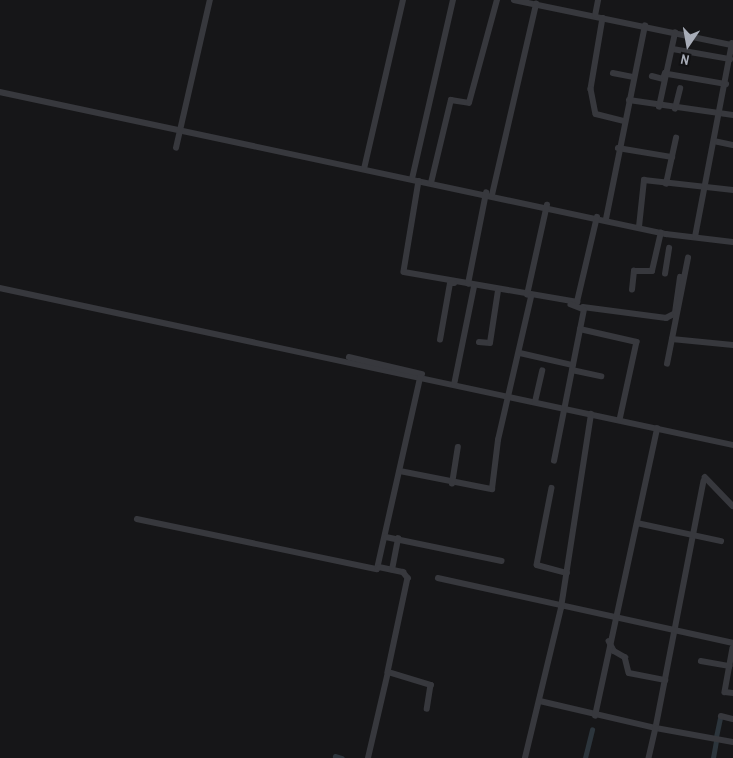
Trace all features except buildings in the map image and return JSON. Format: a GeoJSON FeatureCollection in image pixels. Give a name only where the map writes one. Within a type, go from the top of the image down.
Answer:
{"type":"FeatureCollection","features":[{"type":"Feature","properties":{"kind":"street"},"geometry":{"type":"LineString","coordinates":[[176,148],[210,0]]}},
{"type":"Feature","properties":{"kind":"street"},"geometry":{"type":"LineString","coordinates":[[364,169],[403,0]]}},
{"type":"Feature","properties":{"kind":"street"},"geometry":{"type":"LineString","coordinates":[[412,179],[453,0]]}},
{"type":"Feature","properties":{"kind":"street"},"geometry":{"type":"LineString","coordinates":[[431,183],[451,100],[469,103],[497,0]]}},
{"type":"Feature","properties":{"kind":"street"},"geometry":{"type":"LineString","coordinates":[[514,0],[732,43],[731,62],[695,237]]}},
{"type":"Feature","properties":{"kind":"street"},"geometry":{"type":"LineString","coordinates":[[595,16],[598,0]]}},
{"type":"Feature","properties":{"kind":"street"},"geometry":{"type":"LineString","coordinates":[[455,383],[471,285],[489,194],[536,4]]}},
{"type":"Feature","properties":{"kind":"street"},"geometry":{"type":"LineString","coordinates":[[603,18],[591,88],[596,114],[624,121]]}},
{"type":"Feature","properties":{"kind":"street"},"geometry":{"type":"LineString","coordinates":[[606,219],[618,148],[645,26]]}},
{"type":"Feature","properties":{"kind":"street"},"geometry":{"type":"LineString","coordinates":[[659,107],[673,49],[674,32]]}},
{"type":"Feature","properties":{"kind":"street"},"geometry":{"type":"LineString","coordinates":[[652,76],[664,76],[674,32]]}},
{"type":"Feature","properties":{"kind":"street"},"geometry":{"type":"LineString","coordinates":[[673,49],[731,62]]}},
{"type":"Feature","properties":{"kind":"street"},"geometry":{"type":"LineString","coordinates":[[613,73],[634,77]]}},
{"type":"Feature","properties":{"kind":"street"},"geometry":{"type":"LineString","coordinates":[[668,74],[726,84]]}},
{"type":"Feature","properties":{"kind":"street"},"geometry":{"type":"LineString","coordinates":[[675,109],[680,89]]}},
{"type":"Feature","properties":{"kind":"street"},"geometry":{"type":"LineString","coordinates":[[0,92],[419,181],[547,206],[661,233],[733,242]]}},
{"type":"Feature","properties":{"kind":"street"},"geometry":{"type":"LineString","coordinates":[[629,100],[659,107],[733,115]]}},
{"type":"Feature","properties":{"kind":"street"},"geometry":{"type":"LineString","coordinates":[[666,184],[676,138]]}},
{"type":"Feature","properties":{"kind":"street"},"geometry":{"type":"LineString","coordinates":[[714,141],[733,144]]}},
{"type":"Feature","properties":{"kind":"street"},"geometry":{"type":"LineString","coordinates":[[618,148],[672,157]]}},
{"type":"Feature","properties":{"kind":"street"},"geometry":{"type":"LineString","coordinates":[[639,227],[644,180],[666,184],[733,190]]}},
{"type":"Feature","properties":{"kind":"street"},"geometry":{"type":"LineString","coordinates":[[419,181],[403,271],[583,308],[666,318],[676,313]]}},
{"type":"Feature","properties":{"kind":"street"},"geometry":{"type":"LineString","coordinates":[[400,471],[452,484],[492,489],[520,353],[547,206]]}},
{"type":"Feature","properties":{"kind":"street"},"geometry":{"type":"LineString","coordinates":[[440,340],[450,282],[529,296],[578,302],[597,217]]}},
{"type":"Feature","properties":{"kind":"street"},"geometry":{"type":"LineString","coordinates":[[632,290],[634,271],[652,271],[661,233]]}},
{"type":"Feature","properties":{"kind":"street"},"geometry":{"type":"LineString","coordinates":[[665,274],[670,248]]}},
{"type":"Feature","properties":{"kind":"street"},"geometry":{"type":"LineString","coordinates":[[676,313],[688,258]]}},
{"type":"Feature","properties":{"kind":"street"},"geometry":{"type":"LineString","coordinates":[[667,364],[680,277]]}},
{"type":"Feature","properties":{"kind":"street"},"geometry":{"type":"LineString","coordinates":[[0,288],[420,378],[455,383]]}},
{"type":"Feature","properties":{"kind":"street"},"geometry":{"type":"LineString","coordinates":[[479,342],[490,343],[498,291]]}},
{"type":"Feature","properties":{"kind":"street"},"geometry":{"type":"LineString","coordinates":[[554,461],[583,308]]}},
{"type":"Feature","properties":{"kind":"street"},"geometry":{"type":"LineString","coordinates":[[580,328],[638,342],[620,420]]}},
{"type":"Feature","properties":{"kind":"street"},"geometry":{"type":"LineString","coordinates":[[672,339],[733,345]]}},
{"type":"Feature","properties":{"kind":"street"},"geometry":{"type":"LineString","coordinates":[[520,353],[601,376]]}},
{"type":"Feature","properties":{"kind":"street"},"geometry":{"type":"LineString","coordinates":[[349,357],[510,397],[733,445]]}},
{"type":"Feature","properties":{"kind":"street"},"geometry":{"type":"LineString","coordinates":[[535,402],[542,371]]}},
{"type":"Feature","properties":{"kind":"street"},"geometry":{"type":"LineString","coordinates":[[380,566],[420,378]]}},
{"type":"Feature","properties":{"kind":"street"},"geometry":{"type":"LineString","coordinates":[[525,758],[561,608],[591,414]]}},
{"type":"Feature","properties":{"kind":"street"},"geometry":{"type":"LineString","coordinates":[[595,716],[609,641],[657,428]]}},
{"type":"Feature","properties":{"kind":"street"},"geometry":{"type":"LineString","coordinates":[[452,484],[458,447]]}},
{"type":"Feature","properties":{"kind":"street"},"geometry":{"type":"LineString","coordinates":[[649,758],[705,479],[733,506]]}},
{"type":"Feature","properties":{"kind":"street"},"geometry":{"type":"LineString","coordinates":[[552,488],[537,565],[567,572]]}},
{"type":"Feature","properties":{"kind":"street"},"geometry":{"type":"LineString","coordinates":[[137,519],[357,568],[380,566],[406,574],[408,581],[368,758]]}},
{"type":"Feature","properties":{"kind":"street"},"geometry":{"type":"LineString","coordinates":[[637,522],[722,541]]}},
{"type":"Feature","properties":{"kind":"street"},"geometry":{"type":"LineString","coordinates":[[386,537],[502,561]]}},
{"type":"Feature","properties":{"kind":"street"},"geometry":{"type":"LineString","coordinates":[[392,570],[398,539]]}},
{"type":"Feature","properties":{"kind":"street"},"geometry":{"type":"LineString","coordinates":[[438,578],[561,608],[733,643]]}},
{"type":"Feature","properties":{"kind":"street"},"geometry":{"type":"LineString","coordinates":[[609,641],[625,657],[629,673],[665,680]]}},
{"type":"Feature","properties":{"kind":"street"},"geometry":{"type":"LineString","coordinates":[[733,648],[725,692],[733,693]]}},
{"type":"Feature","properties":{"kind":"street"},"geometry":{"type":"LineString","coordinates":[[701,661],[730,666]]}},
{"type":"Feature","properties":{"kind":"street"},"geometry":{"type":"LineString","coordinates":[[388,672],[431,685],[427,709]]}},
{"type":"Feature","properties":{"kind":"street"},"geometry":{"type":"LineString","coordinates":[[540,701],[595,716],[733,742]]}},
{"type":"Feature","properties":{"kind":"street"},"geometry":{"type":"LineString","coordinates":[[721,716],[733,719]]}},
{"type":"Feature","properties":{"kind":"waterway"},"geometry":{"type":"LineString","coordinates":[[716,737],[720,718]]}},
{"type":"Feature","properties":{"kind":"waterway"},"geometry":{"type":"LineString","coordinates":[[585,758],[592,730]]}},
{"type":"Feature","properties":{"kind":"waterway"},"geometry":{"type":"LineString","coordinates":[[713,758],[716,741]]}},
{"type":"Feature","properties":{"kind":"waterway"},"geometry":{"type":"LineString","coordinates":[[335,756],[342,758]]}}]}
